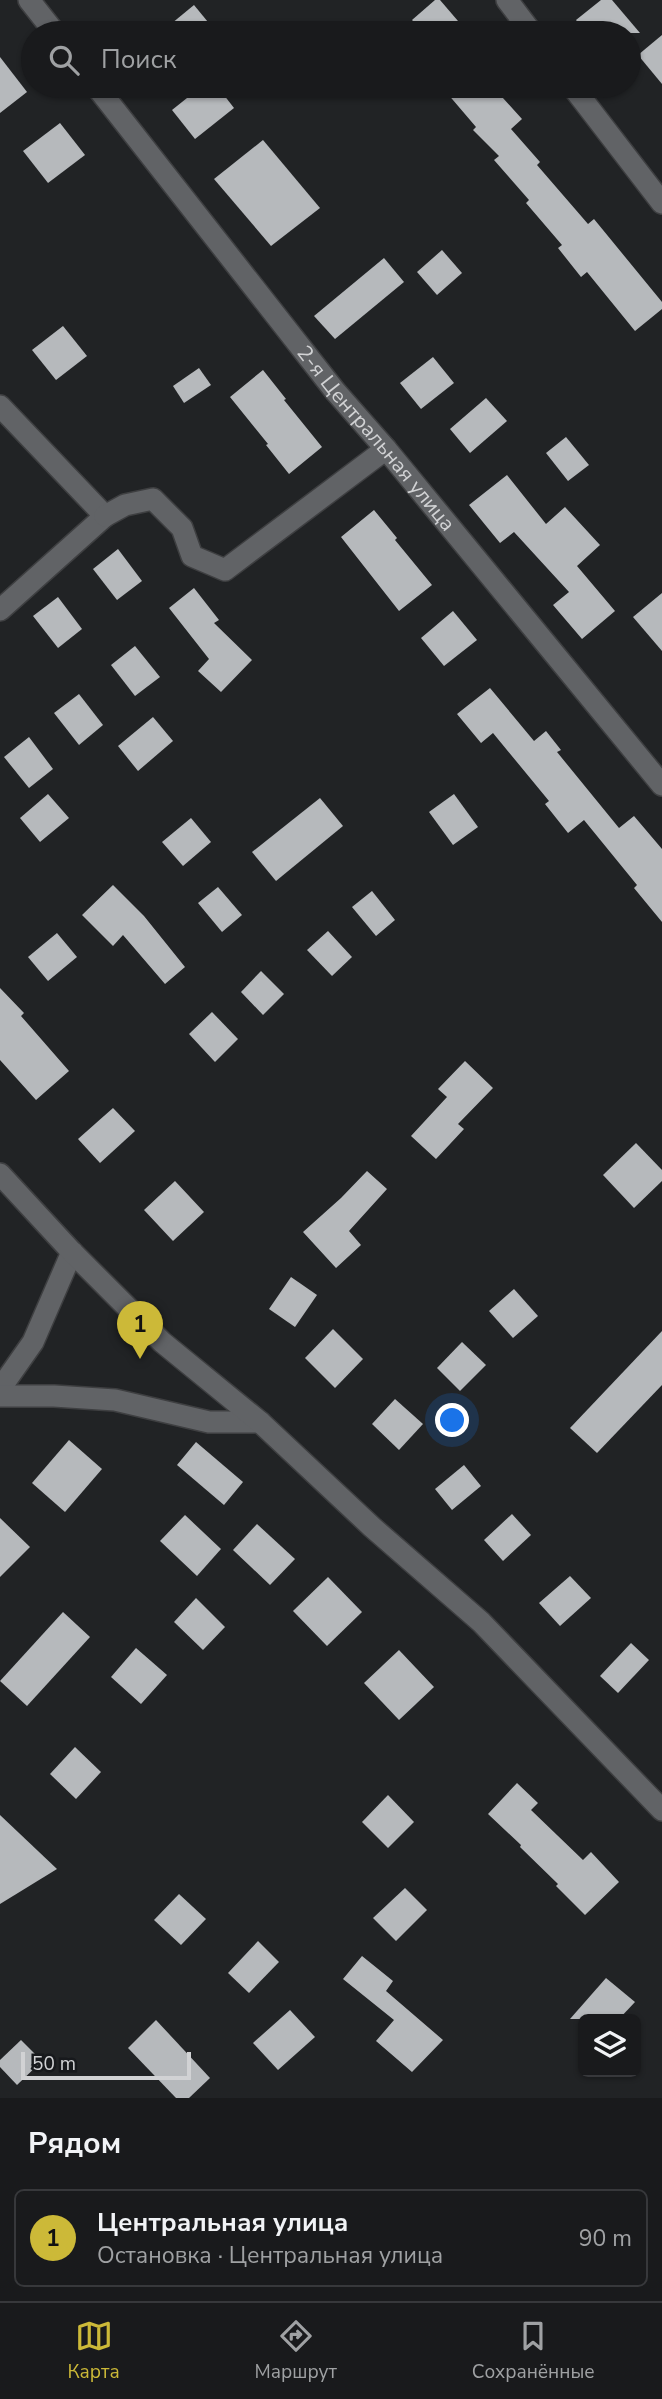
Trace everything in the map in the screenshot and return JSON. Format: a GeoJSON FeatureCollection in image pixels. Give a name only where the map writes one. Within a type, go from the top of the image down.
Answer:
{"type":"FeatureCollection","features":[{"type":"Feature","properties":{"kind":"street"},"geometry":{"type":"LineString","coordinates":[[29,0],[46,21]]}},
{"type":"Feature","properties":{"kind":"street"},"geometry":{"type":"LineString","coordinates":[[507,0],[523,21]]}},
{"type":"Feature","properties":{"kind":"street","name":"2-я Центральная улица"},"geometry":{"type":"LineString","coordinates":[[105,98],[335,391],[386,449],[662,785]]}},
{"type":"Feature","properties":{"kind":"street"},"geometry":{"type":"LineString","coordinates":[[581,98],[662,203]]}},
{"type":"Feature","properties":{"kind":"street"},"geometry":{"type":"LineString","coordinates":[[0,406],[105,516]]}},
{"type":"Feature","properties":{"kind":"street"},"geometry":{"type":"LineString","coordinates":[[0,610],[105,516],[125,505],[153,499],[183,528],[192,556],[225,569],[386,449]]}},
{"type":"Feature","properties":{"kind":"street"},"geometry":{"type":"LineString","coordinates":[[0,1174],[72,1252],[162,1342],[260,1422],[372,1527],[481,1622],[662,1810]]}},
{"type":"Feature","properties":{"kind":"street"},"geometry":{"type":"LineString","coordinates":[[0,1389],[33,1342],[72,1252]]}},
{"type":"Feature","properties":{"kind":"street"},"geometry":{"type":"LineString","coordinates":[[0,1396],[115,1400],[209,1422],[260,1422]]}},
{"type":"Feature","properties":{"kind":"building"},"geometry":{"type":"Polygon","coordinates":[[[435,0],[440,0],[458,21],[413,21],[435,0]]]}},
{"type":"Feature","properties":{"kind":"building"},"geometry":{"type":"Polygon","coordinates":[[[601,0],[612,0],[630,21],[577,21],[601,0]]]}},
{"type":"Feature","properties":{"kind":"building"},"geometry":{"type":"Polygon","coordinates":[[[194,5],[207,21],[175,21],[194,5]]]}},
{"type":"Feature","properties":{"kind":"building"},"geometry":{"type":"Polygon","coordinates":[[[662,35],[662,84],[641,59],[641,52],[662,35]]]}},
{"type":"Feature","properties":{"kind":"building"},"geometry":{"type":"Polygon","coordinates":[[[0,57],[21,84],[21,97],[0,113],[0,57]]]}},
{"type":"Feature","properties":{"kind":"building"},"geometry":{"type":"Polygon","coordinates":[[[187,98],[226,98],[234,108],[195,139],[172,110],[187,98]]]}},
{"type":"Feature","properties":{"kind":"building"},"geometry":{"type":"Polygon","coordinates":[[[451,98],[503,98],[522,119],[511,129],[540,162],[537,165],[588,224],[594,219],[662,302],[662,309],[635,331],[587,272],[581,277],[558,248],[562,245],[526,203],[529,200],[494,160],[499,156],[473,130],[476,127],[451,98]]]}},
{"type":"Feature","properties":{"kind":"building"},"geometry":{"type":"Polygon","coordinates":[[[60,123],[85,155],[48,183],[23,151],[60,123]]]}},
{"type":"Feature","properties":{"kind":"building"},"geometry":{"type":"Polygon","coordinates":[[[263,140],[320,208],[271,246],[214,179],[263,140]]]}},
{"type":"Feature","properties":{"kind":"building"},"geometry":{"type":"Polygon","coordinates":[[[442,250],[462,273],[437,295],[417,272],[442,250]]]}},
{"type":"Feature","properties":{"kind":"building"},"geometry":{"type":"Polygon","coordinates":[[[384,258],[404,282],[335,339],[314,316],[384,258]]]}},
{"type":"Feature","properties":{"kind":"building"},"geometry":{"type":"Polygon","coordinates":[[[63,326],[87,356],[56,380],[32,350],[63,326]]]}},
{"type":"Feature","properties":{"kind":"building"},"geometry":{"type":"Polygon","coordinates":[[[433,357],[454,383],[421,409],[400,383],[433,357]]]}},
{"type":"Feature","properties":{"kind":"building"},"geometry":{"type":"Polygon","coordinates":[[[199,368],[211,385],[184,403],[173,386],[199,368]]]}},
{"type":"Feature","properties":{"kind":"building"},"geometry":{"type":"Polygon","coordinates":[[[263,370],[322,447],[289,474],[230,397],[263,370]]]}},
{"type":"Feature","properties":{"kind":"building"},"geometry":{"type":"Polygon","coordinates":[[[486,398],[507,421],[470,453],[450,429],[486,398]]]}},
{"type":"Feature","properties":{"kind":"building"},"geometry":{"type":"Polygon","coordinates":[[[566,437],[589,465],[568,481],[546,453],[566,437]]]}},
{"type":"Feature","properties":{"kind":"building"},"geometry":{"type":"Polygon","coordinates":[[[507,475],[546,524],[565,507],[600,545],[577,566],[615,611],[582,639],[553,605],[569,592],[514,532],[500,543],[469,505],[507,475]]]}},
{"type":"Feature","properties":{"kind":"building"},"geometry":{"type":"Polygon","coordinates":[[[374,510],[432,585],[399,611],[341,537],[374,510]]]}},
{"type":"Feature","properties":{"kind":"building"},"geometry":{"type":"Polygon","coordinates":[[[118,549],[142,581],[117,600],[93,569],[118,549]]]}},
{"type":"Feature","properties":{"kind":"building"},"geometry":{"type":"Polygon","coordinates":[[[194,588],[219,620],[214,623],[252,660],[221,692],[198,671],[209,659],[169,608],[194,588]]]}},
{"type":"Feature","properties":{"kind":"building"},"geometry":{"type":"Polygon","coordinates":[[[662,593],[662,651],[633,617],[662,593]]]}},
{"type":"Feature","properties":{"kind":"building"},"geometry":{"type":"Polygon","coordinates":[[[58,597],[82,629],[58,648],[33,616],[58,597]]]}},
{"type":"Feature","properties":{"kind":"building"},"geometry":{"type":"Polygon","coordinates":[[[453,611],[477,640],[444,666],[421,638],[453,611]]]}},
{"type":"Feature","properties":{"kind":"building"},"geometry":{"type":"Polygon","coordinates":[[[135,646],[160,677],[135,696],[111,665],[135,646]]]}},
{"type":"Feature","properties":{"kind":"building"},"geometry":{"type":"Polygon","coordinates":[[[490,688],[534,741],[546,731],[561,750],[557,752],[619,828],[634,816],[662,849],[662,922],[634,888],[637,885],[584,820],[568,833],[545,804],[549,801],[493,733],[481,743],[457,714],[490,688]]]}},
{"type":"Feature","properties":{"kind":"building"},"geometry":{"type":"Polygon","coordinates":[[[79,694],[103,725],[79,745],[54,713],[79,694]]]}},
{"type":"Feature","properties":{"kind":"building"},"geometry":{"type":"Polygon","coordinates":[[[153,717],[173,741],[138,771],[118,746],[153,717]]]}},
{"type":"Feature","properties":{"kind":"building"},"geometry":{"type":"Polygon","coordinates":[[[29,737],[53,769],[29,788],[4,757],[29,737]]]}},
{"type":"Feature","properties":{"kind":"building"},"geometry":{"type":"Polygon","coordinates":[[[48,794],[69,818],[40,842],[20,818],[48,794]]]}},
{"type":"Feature","properties":{"kind":"building"},"geometry":{"type":"Polygon","coordinates":[[[454,794],[478,827],[453,845],[429,812],[454,794]]]}},
{"type":"Feature","properties":{"kind":"building"},"geometry":{"type":"Polygon","coordinates":[[[320,798],[343,826],[276,881],[252,852],[320,798]]]}},
{"type":"Feature","properties":{"kind":"building"},"geometry":{"type":"Polygon","coordinates":[[[191,818],[211,842],[183,866],[162,842],[191,818]]]}},
{"type":"Feature","properties":{"kind":"building"},"geometry":{"type":"Polygon","coordinates":[[[113,885],[144,916],[185,967],[165,984],[123,935],[113,946],[82,915],[113,885]]]}},
{"type":"Feature","properties":{"kind":"building"},"geometry":{"type":"Polygon","coordinates":[[[218,887],[242,915],[222,932],[198,903],[218,887]]]}},
{"type":"Feature","properties":{"kind":"building"},"geometry":{"type":"Polygon","coordinates":[[[372,891],[395,920],[376,936],[352,907],[372,891]]]}},
{"type":"Feature","properties":{"kind":"building"},"geometry":{"type":"Polygon","coordinates":[[[328,931],[352,957],[332,976],[307,950],[328,931]]]}},
{"type":"Feature","properties":{"kind":"building"},"geometry":{"type":"Polygon","coordinates":[[[57,933],[77,957],[48,981],[28,957],[57,933]]]}},
{"type":"Feature","properties":{"kind":"building"},"geometry":{"type":"Polygon","coordinates":[[[261,971],[284,994],[263,1015],[241,992],[261,971]]]}},
{"type":"Feature","properties":{"kind":"building"},"geometry":{"type":"Polygon","coordinates":[[[0,988],[24,1013],[21,1016],[69,1071],[36,1100],[0,1060],[0,988]]]}},
{"type":"Feature","properties":{"kind":"building"},"geometry":{"type":"Polygon","coordinates":[[[212,1012],[238,1039],[215,1062],[189,1034],[212,1012]]]}},
{"type":"Feature","properties":{"kind":"building"},"geometry":{"type":"Polygon","coordinates":[[[465,1061],[493,1088],[458,1124],[464,1129],[436,1159],[411,1136],[447,1097],[438,1089],[465,1061]]]}},
{"type":"Feature","properties":{"kind":"building"},"geometry":{"type":"Polygon","coordinates":[[[113,1108],[135,1131],[100,1163],[78,1139],[113,1108]]]}},
{"type":"Feature","properties":{"kind":"building"},"geometry":{"type":"Polygon","coordinates":[[[636,1143],[662,1170],[662,1181],[634,1208],[603,1175],[636,1143]]]}},
{"type":"Feature","properties":{"kind":"building"},"geometry":{"type":"Polygon","coordinates":[[[367,1171],[387,1189],[349,1231],[361,1245],[336,1268],[303,1232],[367,1171]]]}},
{"type":"Feature","properties":{"kind":"building"},"geometry":{"type":"Polygon","coordinates":[[[175,1181],[204,1212],[173,1241],[144,1210],[175,1181]]]}},
{"type":"Feature","properties":{"kind":"building"},"geometry":{"type":"Polygon","coordinates":[[[291,1277],[317,1295],[295,1327],[269,1309],[291,1277]]]}},
{"type":"Feature","properties":{"kind":"building"},"geometry":{"type":"Polygon","coordinates":[[[514,1289],[538,1316],[513,1338],[489,1311],[514,1289]]]}},
{"type":"Feature","properties":{"kind":"building"},"geometry":{"type":"Polygon","coordinates":[[[333,1329],[363,1359],[335,1388],[305,1358],[333,1329]]]}},
{"type":"Feature","properties":{"kind":"building"},"geometry":{"type":"Polygon","coordinates":[[[662,1331],[662,1385],[597,1453],[570,1428],[662,1331]]]}},
{"type":"Feature","properties":{"kind":"building"},"geometry":{"type":"Polygon","coordinates":[[[462,1342],[486,1365],[460,1391],[437,1368],[462,1342]]]}},
{"type":"Feature","properties":{"kind":"building"},"geometry":{"type":"Polygon","coordinates":[[[395,1399],[423,1424],[399,1450],[372,1424],[395,1399]]]}},
{"type":"Feature","properties":{"kind":"building"},"geometry":{"type":"Polygon","coordinates":[[[69,1440],[102,1469],[65,1512],[32,1483],[69,1440]]]}},
{"type":"Feature","properties":{"kind":"building"},"geometry":{"type":"Polygon","coordinates":[[[196,1442],[243,1482],[224,1505],[177,1465],[196,1442]]]}},
{"type":"Feature","properties":{"kind":"building"},"geometry":{"type":"Polygon","coordinates":[[[464,1465],[481,1486],[452,1510],[435,1489],[464,1465]]]}},
{"type":"Feature","properties":{"kind":"building"},"geometry":{"type":"Polygon","coordinates":[[[512,1514],[531,1535],[503,1561],[484,1540],[512,1514]]]}},
{"type":"Feature","properties":{"kind":"building"},"geometry":{"type":"Polygon","coordinates":[[[185,1515],[221,1549],[197,1576],[160,1541],[185,1515]]]}},
{"type":"Feature","properties":{"kind":"building"},"geometry":{"type":"Polygon","coordinates":[[[0,1518],[30,1547],[0,1577],[0,1518]]]}},
{"type":"Feature","properties":{"kind":"building"},"geometry":{"type":"Polygon","coordinates":[[[257,1524],[295,1559],[270,1585],[233,1550],[257,1524]]]}},
{"type":"Feature","properties":{"kind":"building"},"geometry":{"type":"Polygon","coordinates":[[[570,1576],[591,1598],[560,1626],[539,1603],[570,1576]]]}},
{"type":"Feature","properties":{"kind":"building"},"geometry":{"type":"Polygon","coordinates":[[[328,1577],[362,1612],[327,1646],[293,1611],[328,1577]]]}},
{"type":"Feature","properties":{"kind":"building"},"geometry":{"type":"Polygon","coordinates":[[[196,1598],[225,1627],[203,1650],[174,1622],[196,1598]]]}},
{"type":"Feature","properties":{"kind":"building"},"geometry":{"type":"Polygon","coordinates":[[[63,1612],[90,1637],[27,1706],[0,1681],[63,1612]]]}},
{"type":"Feature","properties":{"kind":"building"},"geometry":{"type":"Polygon","coordinates":[[[631,1643],[649,1660],[618,1693],[600,1676],[631,1643]]]}},
{"type":"Feature","properties":{"kind":"building"},"geometry":{"type":"Polygon","coordinates":[[[136,1648],[167,1675],[141,1704],[111,1677],[136,1648]]]}},
{"type":"Feature","properties":{"kind":"building"},"geometry":{"type":"Polygon","coordinates":[[[399,1650],[434,1687],[399,1720],[364,1683],[399,1650]]]}},
{"type":"Feature","properties":{"kind":"building"},"geometry":{"type":"Polygon","coordinates":[[[75,1747],[101,1772],[76,1799],[50,1774],[75,1747]]]}},
{"type":"Feature","properties":{"kind":"building"},"geometry":{"type":"Polygon","coordinates":[[[517,1783],[538,1803],[531,1810],[583,1860],[591,1852],[619,1882],[585,1915],[521,1845],[488,1814],[517,1783]]]}},
{"type":"Feature","properties":{"kind":"building"},"geometry":{"type":"Polygon","coordinates":[[[388,1795],[414,1822],[388,1848],[362,1822],[388,1795]]]}},
{"type":"Feature","properties":{"kind":"building"},"geometry":{"type":"Polygon","coordinates":[[[0,1815],[57,1869],[0,1904],[0,1815]]]}},
{"type":"Feature","properties":{"kind":"building"},"geometry":{"type":"Polygon","coordinates":[[[405,1888],[427,1910],[396,1941],[373,1918],[405,1888]]]}},
{"type":"Feature","properties":{"kind":"building"},"geometry":{"type":"Polygon","coordinates":[[[179,1894],[206,1919],[181,1945],[154,1920],[179,1894]]]}},
{"type":"Feature","properties":{"kind":"building"},"geometry":{"type":"Polygon","coordinates":[[[258,1941],[279,1962],[249,1993],[228,1973],[258,1941]]]}},
{"type":"Feature","properties":{"kind":"building"},"geometry":{"type":"Polygon","coordinates":[[[362,1956],[393,1981],[386,1991],[443,2040],[412,2072],[376,2041],[394,2020],[343,1979],[362,1956]]]}},
{"type":"Feature","properties":{"kind":"building"},"geometry":{"type":"Polygon","coordinates":[[[606,1978],[635,2002],[624,2014],[578,2014],[578,2019],[570,2019],[606,1978]]]}},
{"type":"Feature","properties":{"kind":"building"},"geometry":{"type":"Polygon","coordinates":[[[290,2010],[315,2037],[278,2070],[253,2043],[290,2010]]]}},
{"type":"Feature","properties":{"kind":"building"},"geometry":{"type":"Polygon","coordinates":[[[156,2020],[210,2078],[189,2098],[176,2098],[128,2048],[156,2020]]]}},
{"type":"Feature","properties":{"kind":"building"},"geometry":{"type":"Polygon","coordinates":[[[21,2040],[42,2061],[17,2085],[0,2067],[0,2060],[21,2040]]]}},
{"type":"Feature","properties":{"kind":"place","name":"Центральная улица"},"geometry":{"type":"Point","coordinates":[140,1359]}}]}
